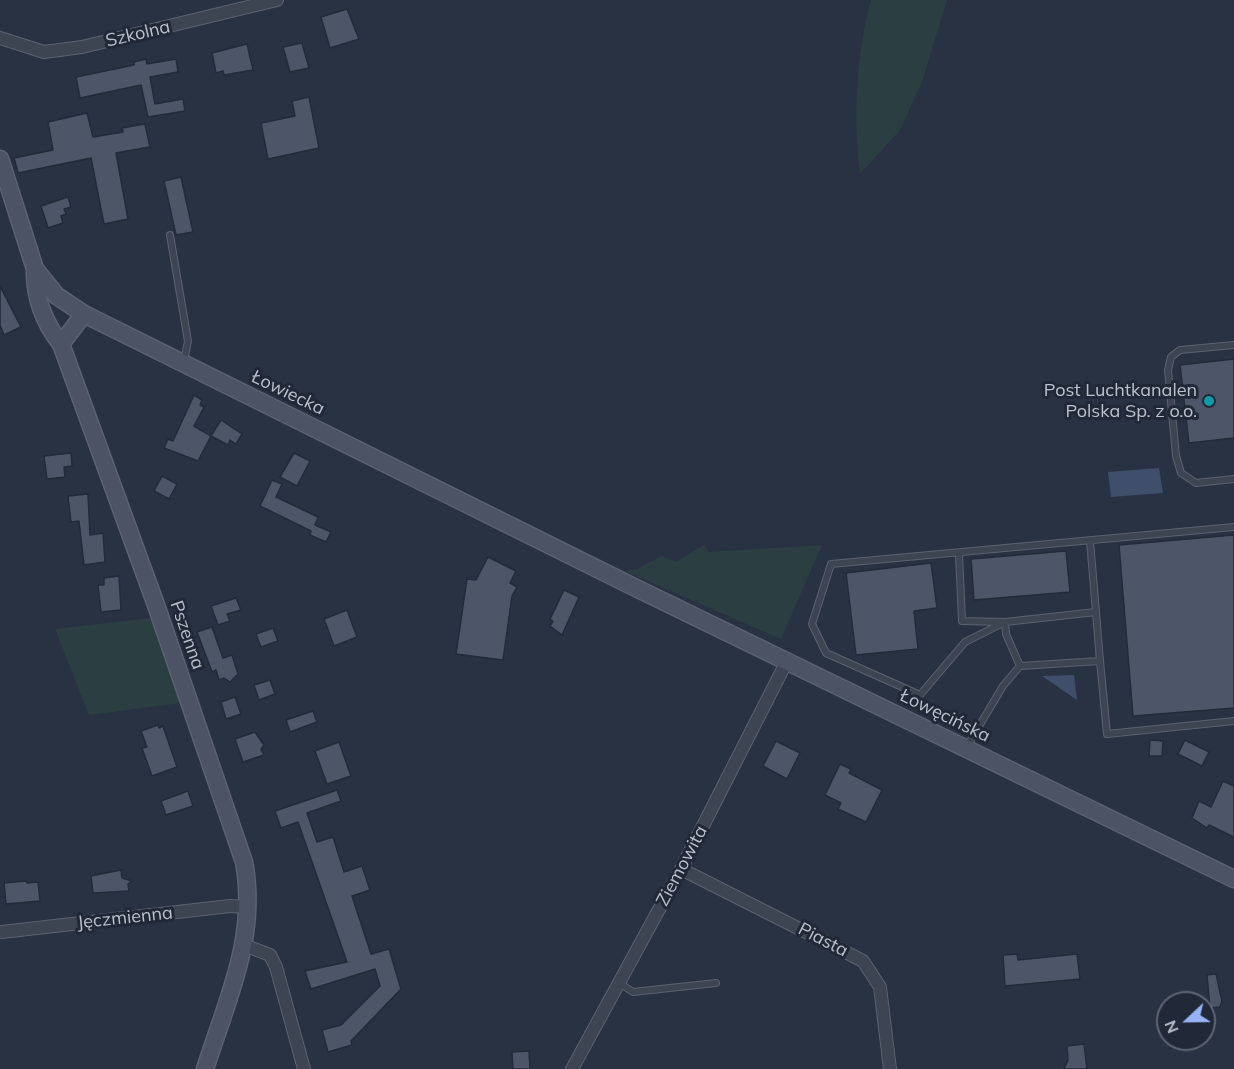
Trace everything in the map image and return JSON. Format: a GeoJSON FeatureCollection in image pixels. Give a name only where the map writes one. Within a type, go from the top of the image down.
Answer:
{"type":"FeatureCollection","features":[{"type":"Feature","properties":{"kind":"street","name":"Szkolna"},"geometry":{"type":"LineString","coordinates":[[0,38],[44,52],[53,51],[144,34],[277,0]]}},
{"type":"Feature","properties":{"kind":"street","name":"Łowiecka"},"geometry":{"type":"LineString","coordinates":[[0,162],[35,269],[48,288],[68,304],[638,589]]}},
{"type":"Feature","properties":{"kind":"street","name":"Pszenna"},"geometry":{"type":"LineString","coordinates":[[35,269],[35,287],[56,338],[235,831],[244,862],[249,907],[244,945],[239,969],[205,1069]]}},
{"type":"Feature","properties":{"kind":"street"},"geometry":{"type":"LineString","coordinates":[[56,338],[54,322],[68,304]]}},
{"type":"Feature","properties":{"kind":"street"},"geometry":{"type":"LineString","coordinates":[[56,338],[84,314]]}},
{"type":"Feature","properties":{"kind":"street","name":"Łowęcińska"},"geometry":{"type":"LineString","coordinates":[[638,589],[1234,879]]}},
{"type":"Feature","properties":{"kind":"street","name":"Ziemowita"},"geometry":{"type":"LineString","coordinates":[[572,1069],[681,869],[787,661]]}},
{"type":"Feature","properties":{"kind":"street","name":"Piasta"},"geometry":{"type":"LineString","coordinates":[[681,869],[863,961],[880,987],[890,1069]]}},
{"type":"Feature","properties":{"kind":"street","name":"Jęczmienna"},"geometry":{"type":"LineString","coordinates":[[2,932],[230,906],[249,907]]}},
{"type":"Feature","properties":{"kind":"street"},"geometry":{"type":"LineString","coordinates":[[244,945],[270,955],[276,967],[304,1067]]}},
{"type":"Feature","properties":{"kind":"lane"},"geometry":{"type":"LineString","coordinates":[[170,235],[188,341],[184,363]]}},
{"type":"Feature","properties":{"kind":"lane"},"geometry":{"type":"LineString","coordinates":[[1234,345],[1180,350],[1171,357],[1168,370],[1176,456],[1181,473],[1196,483],[1234,480]]}},
{"type":"Feature","properties":{"kind":"lane"},"geometry":{"type":"LineString","coordinates":[[1005,622],[965,642],[920,695],[826,653],[812,624],[831,564],[1234,527]]}},
{"type":"Feature","properties":{"kind":"lane"},"geometry":{"type":"LineString","coordinates":[[1090,541],[1107,734],[1234,721]]}},
{"type":"Feature","properties":{"kind":"lane"},"geometry":{"type":"LineString","coordinates":[[959,554],[962,621],[1005,622],[1096,612]]}},
{"type":"Feature","properties":{"kind":"lane"},"geometry":{"type":"LineString","coordinates":[[1005,622],[1006,634],[1020,666]]}},
{"type":"Feature","properties":{"kind":"lane"},"geometry":{"type":"LineString","coordinates":[[966,748],[1003,686],[1020,666],[1100,661]]}},
{"type":"Feature","properties":{"kind":"lane"},"geometry":{"type":"LineString","coordinates":[[619,983],[633,992],[716,983]]}},
{"type":"Feature","properties":{"kind":"green space"},"geometry":{"type":"Polygon","coordinates":[[[871,0],[947,0],[922,82],[900,130],[860,174],[857,87],[862,43],[871,0]]]}},
{"type":"Feature","properties":{"kind":"green space"},"geometry":{"type":"Polygon","coordinates":[[[704,545],[709,552],[822,545],[781,639],[625,571],[637,569],[662,556],[676,562],[704,545]]]}},
{"type":"Feature","properties":{"kind":"green space"},"geometry":{"type":"Polygon","coordinates":[[[151,618],[181,703],[89,715],[55,629],[151,618]]]}},
{"type":"Feature","properties":{"kind":"water"},"geometry":{"type":"Polygon","coordinates":[[[1159,468],[1163,493],[1111,497],[1108,472],[1159,468]]]}},
{"type":"Feature","properties":{"kind":"water"},"geometry":{"type":"Polygon","coordinates":[[[1074,675],[1077,700],[1042,676],[1074,675]]]}},
{"type":"Feature","properties":{"kind":"building"},"geometry":{"type":"Polygon","coordinates":[[[347,9],[359,39],[330,48],[321,17],[347,9]]]}},
{"type":"Feature","properties":{"kind":"building"},"geometry":{"type":"Polygon","coordinates":[[[302,43],[309,68],[290,72],[283,47],[302,43]]]}},
{"type":"Feature","properties":{"kind":"building"},"geometry":{"type":"Polygon","coordinates":[[[247,44],[253,70],[224,75],[223,71],[216,73],[212,53],[247,44]]]}},
{"type":"Feature","properties":{"kind":"building"},"geometry":{"type":"Polygon","coordinates":[[[146,59],[147,64],[176,59],[178,72],[150,77],[155,104],[183,99],[185,111],[148,117],[141,85],[80,98],[76,77],[134,65],[134,62],[146,59]]]}},
{"type":"Feature","properties":{"kind":"building"},"geometry":{"type":"Polygon","coordinates":[[[309,97],[319,148],[268,159],[261,123],[295,116],[292,101],[309,97]]]}},
{"type":"Feature","properties":{"kind":"building"},"geometry":{"type":"Polygon","coordinates":[[[87,113],[93,137],[123,132],[122,128],[145,124],[150,147],[116,153],[128,219],[104,224],[91,158],[18,173],[14,158],[53,150],[48,122],[87,113]]]}},
{"type":"Feature","properties":{"kind":"building"},"geometry":{"type":"Polygon","coordinates":[[[181,177],[193,232],[176,235],[164,181],[181,177]]]}},
{"type":"Feature","properties":{"kind":"building"},"geometry":{"type":"Polygon","coordinates":[[[68,197],[71,207],[64,209],[66,214],[61,216],[63,223],[48,228],[41,206],[68,197]]]}},
{"type":"Feature","properties":{"kind":"building"},"geometry":{"type":"Polygon","coordinates":[[[0,286],[21,327],[4,335],[0,325],[0,286]]]}},
{"type":"Feature","properties":{"kind":"building","name":"Post Luchtkanalen Polska Sp. z o.o."},"geometry":{"type":"Polygon","coordinates":[[[1234,359],[1234,438],[1189,443],[1180,365],[1234,359]]]}},
{"type":"Feature","properties":{"kind":"building"},"geometry":{"type":"Polygon","coordinates":[[[194,395],[202,400],[200,405],[204,407],[194,426],[211,436],[198,461],[164,448],[168,439],[173,441],[194,395]]]}},
{"type":"Feature","properties":{"kind":"building"},"geometry":{"type":"Polygon","coordinates":[[[221,420],[242,434],[236,444],[230,440],[228,445],[211,436],[221,420]]]}},
{"type":"Feature","properties":{"kind":"building"},"geometry":{"type":"Polygon","coordinates":[[[71,453],[72,466],[64,467],[65,477],[47,479],[44,456],[71,453]]]}},
{"type":"Feature","properties":{"kind":"building"},"geometry":{"type":"Polygon","coordinates":[[[294,453],[310,461],[297,486],[280,477],[294,453]]]}},
{"type":"Feature","properties":{"kind":"building"},"geometry":{"type":"Polygon","coordinates":[[[162,476],[177,484],[169,499],[154,491],[162,476]]]}},
{"type":"Feature","properties":{"kind":"building"},"geometry":{"type":"Polygon","coordinates":[[[272,480],[282,484],[276,497],[318,517],[315,525],[331,532],[326,542],[310,535],[311,531],[260,506],[272,480]]]}},
{"type":"Feature","properties":{"kind":"building"},"geometry":{"type":"Polygon","coordinates":[[[88,494],[90,535],[103,533],[105,562],[84,565],[79,521],[71,522],[68,496],[88,494]]]}},
{"type":"Feature","properties":{"kind":"building"},"geometry":{"type":"Polygon","coordinates":[[[1234,535],[1234,708],[1133,716],[1119,545],[1234,535]]]}},
{"type":"Feature","properties":{"kind":"building"},"geometry":{"type":"Polygon","coordinates":[[[1066,551],[1070,592],[974,600],[971,559],[1066,551]]]}},
{"type":"Feature","properties":{"kind":"building"},"geometry":{"type":"Polygon","coordinates":[[[488,557],[516,571],[510,583],[517,587],[512,596],[503,660],[456,654],[467,579],[476,580],[488,557]]]}},
{"type":"Feature","properties":{"kind":"building"},"geometry":{"type":"Polygon","coordinates":[[[931,563],[937,608],[914,611],[918,649],[856,655],[846,573],[931,563]]]}},
{"type":"Feature","properties":{"kind":"building"},"geometry":{"type":"Polygon","coordinates":[[[119,576],[121,610],[101,612],[98,585],[104,585],[104,578],[119,576]]]}},
{"type":"Feature","properties":{"kind":"building"},"geometry":{"type":"Polygon","coordinates":[[[564,590],[579,597],[562,635],[550,626],[553,621],[550,619],[564,590]]]}},
{"type":"Feature","properties":{"kind":"building"},"geometry":{"type":"Polygon","coordinates":[[[236,598],[241,610],[227,614],[230,621],[218,625],[211,606],[236,598]]]}},
{"type":"Feature","properties":{"kind":"building"},"geometry":{"type":"Polygon","coordinates":[[[347,610],[357,637],[334,646],[324,619],[347,610]]]}},
{"type":"Feature","properties":{"kind":"building"},"geometry":{"type":"Polygon","coordinates":[[[212,627],[223,658],[232,655],[238,674],[230,682],[224,678],[219,680],[216,670],[212,672],[197,632],[212,627]]]}},
{"type":"Feature","properties":{"kind":"building"},"geometry":{"type":"Polygon","coordinates":[[[273,628],[278,641],[261,647],[256,634],[273,628]]]}},
{"type":"Feature","properties":{"kind":"building"},"geometry":{"type":"Polygon","coordinates":[[[270,680],[275,694],[259,700],[254,685],[270,680]]]}},
{"type":"Feature","properties":{"kind":"building"},"geometry":{"type":"Polygon","coordinates":[[[235,697],[241,714],[226,719],[221,702],[235,697]]]}},
{"type":"Feature","properties":{"kind":"building"},"geometry":{"type":"Polygon","coordinates":[[[313,711],[317,722],[290,732],[286,720],[313,711]]]}},
{"type":"Feature","properties":{"kind":"building"},"geometry":{"type":"Polygon","coordinates":[[[158,725],[159,728],[163,726],[177,767],[152,776],[142,748],[147,747],[141,731],[158,725]]]}},
{"type":"Feature","properties":{"kind":"building"},"geometry":{"type":"Polygon","coordinates":[[[255,732],[264,745],[261,749],[264,755],[243,762],[235,739],[255,732]]]}},
{"type":"Feature","properties":{"kind":"building"},"geometry":{"type":"Polygon","coordinates":[[[1150,740],[1163,741],[1162,756],[1149,756],[1150,740]]]}},
{"type":"Feature","properties":{"kind":"building"},"geometry":{"type":"Polygon","coordinates":[[[1185,740],[1209,752],[1202,766],[1178,754],[1185,740]]]}},
{"type":"Feature","properties":{"kind":"building"},"geometry":{"type":"Polygon","coordinates":[[[776,741],[800,753],[787,779],[763,766],[776,741]]]}},
{"type":"Feature","properties":{"kind":"building"},"geometry":{"type":"Polygon","coordinates":[[[339,742],[351,776],[327,784],[315,751],[339,742]]]}},
{"type":"Feature","properties":{"kind":"building"},"geometry":{"type":"Polygon","coordinates":[[[840,764],[851,769],[849,773],[882,790],[866,822],[838,809],[841,803],[825,795],[840,764]]]}},
{"type":"Feature","properties":{"kind":"building"},"geometry":{"type":"Polygon","coordinates":[[[1223,781],[1234,786],[1234,837],[1209,825],[1207,828],[1192,818],[1199,801],[1211,807],[1223,781]]]}},
{"type":"Feature","properties":{"kind":"building"},"geometry":{"type":"Polygon","coordinates":[[[337,790],[341,801],[307,813],[317,842],[333,837],[344,872],[362,866],[370,890],[352,896],[371,954],[389,949],[401,989],[351,1041],[352,1045],[328,1052],[322,1030],[341,1025],[380,986],[375,969],[311,989],[305,971],[347,962],[298,822],[281,828],[275,811],[337,790]]]}},
{"type":"Feature","properties":{"kind":"building"},"geometry":{"type":"Polygon","coordinates":[[[188,791],[193,806],[166,815],[161,801],[188,791]]]}},
{"type":"Feature","properties":{"kind":"building"},"geometry":{"type":"Polygon","coordinates":[[[121,870],[122,878],[132,881],[128,884],[129,891],[93,893],[91,876],[121,870]]]}},
{"type":"Feature","properties":{"kind":"building"},"geometry":{"type":"Polygon","coordinates":[[[26,881],[27,883],[38,882],[40,901],[6,904],[4,883],[26,881]]]}},
{"type":"Feature","properties":{"kind":"building"},"geometry":{"type":"Polygon","coordinates":[[[1017,954],[1018,960],[1077,954],[1080,979],[1005,986],[1003,955],[1017,954]]]}},
{"type":"Feature","properties":{"kind":"building"},"geometry":{"type":"Polygon","coordinates":[[[1216,974],[1222,1001],[1220,1007],[1216,1007],[1216,991],[1208,991],[1207,975],[1216,974]]]}},
{"type":"Feature","properties":{"kind":"building"},"geometry":{"type":"Polygon","coordinates":[[[1084,1044],[1087,1069],[1064,1069],[1068,1060],[1067,1046],[1084,1044]]]}},
{"type":"Feature","properties":{"kind":"building"},"geometry":{"type":"Polygon","coordinates":[[[529,1051],[530,1069],[513,1069],[512,1052],[529,1051]]]}},
{"type":"Feature","properties":{"kind":"place","name":"Post Luchtkanalen Polska Sp. z o.o."},"geometry":{"type":"Point","coordinates":[1209,401]}}]}
